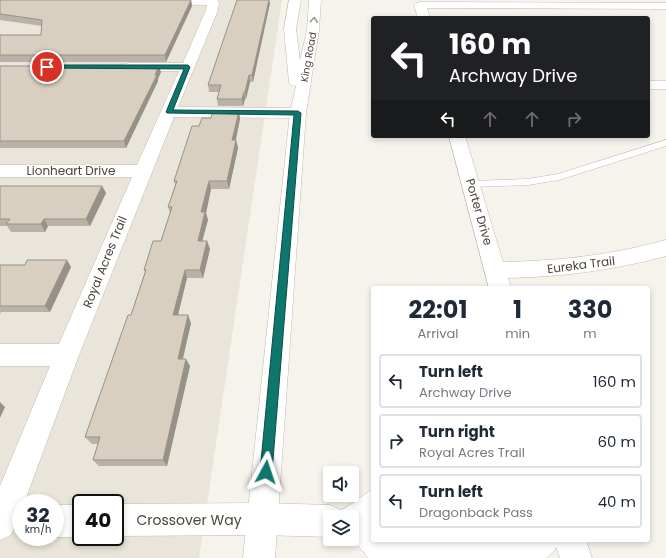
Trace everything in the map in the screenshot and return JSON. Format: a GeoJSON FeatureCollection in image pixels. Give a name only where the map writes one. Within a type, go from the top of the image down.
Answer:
{"type":"FeatureCollection","features":[{"type":"Feature","properties":{"kind":"street","name":"King Road"},"geometry":{"type":"LineString","coordinates":[[295,0],[290,30],[298,113]]}},
{"type":"Feature","properties":{"kind":"street","name":"King Road"},"geometry":{"type":"LineString","coordinates":[[259,558],[298,113],[313,30],[315,0]]}},
{"type":"Feature","properties":{"kind":"street","name":"Royal Acres Trail"},"geometry":{"type":"LineString","coordinates":[[7,522],[67,355],[143,171],[170,112],[212,10],[213,2],[148,1]]}},
{"type":"Feature","properties":{"kind":"street"},"geometry":{"type":"LineString","coordinates":[[423,16],[420,5],[666,6]]}},
{"type":"Feature","properties":{"kind":"street"},"geometry":{"type":"LineString","coordinates":[[117,67],[188,67]]}},
{"type":"Feature","properties":{"kind":"street"},"geometry":{"type":"LineString","coordinates":[[650,86],[666,85]]}},
{"type":"Feature","properties":{"kind":"street"},"geometry":{"type":"LineString","coordinates":[[170,112],[298,113]]}},
{"type":"Feature","properties":{"kind":"street","name":"Porter Drive"},"geometry":{"type":"LineString","coordinates":[[458,138],[498,279]]}},
{"type":"Feature","properties":{"kind":"street","name":"Lionheart Drive"},"geometry":{"type":"LineString","coordinates":[[0,171],[143,171]]}},
{"type":"Feature","properties":{"kind":"street","name":"Eureka Trail"},"geometry":{"type":"LineString","coordinates":[[498,279],[542,270],[624,260],[666,248]]}},
{"type":"Feature","properties":{"kind":"street"},"geometry":{"type":"LineString","coordinates":[[0,355],[67,355]]}},
{"type":"Feature","properties":{"kind":"street","name":"Crossover Way"},"geometry":{"type":"LineString","coordinates":[[124,520],[262,519],[360,524]]}},
{"type":"Feature","properties":{"kind":"street"},"geometry":{"type":"LineString","coordinates":[[360,524],[371,537]]}},
{"type":"Feature","properties":{"kind":"street"},"geometry":{"type":"LineString","coordinates":[[376,542],[385,553],[526,553],[540,542]]}},
{"type":"Feature","properties":{"kind":"street"},"geometry":{"type":"LineString","coordinates":[[571,542],[576,558]]}},
{"type":"Feature","properties":{"kind":"lane"},"geometry":{"type":"LineString","coordinates":[[471,184],[528,182],[559,177],[666,143]]}},
{"type":"Feature","properties":{"kind":"shaded area"},"geometry":{"type":"Polygon","coordinates":[[[0,0],[282,0],[199,558],[0,558],[0,0]]]}},
{"type":"Feature","properties":{"kind":"building"},"geometry":{"type":"Polygon","coordinates":[[[0,0],[191,0],[165,55],[0,55],[0,35],[41,35],[42,20],[0,14],[0,0]]]}},
{"type":"Feature","properties":{"kind":"building"},"geometry":{"type":"Polygon","coordinates":[[[237,0],[269,0],[252,75],[249,75],[242,99],[217,99],[221,85],[208,85],[237,0]]]}},
{"type":"Feature","properties":{"kind":"building"},"geometry":{"type":"Polygon","coordinates":[[[0,66],[159,66],[155,75],[157,75],[124,141],[0,141],[0,66]]]}},
{"type":"Feature","properties":{"kind":"building"},"geometry":{"type":"Polygon","coordinates":[[[213,111],[239,111],[232,140],[236,140],[227,181],[209,181],[201,212],[205,212],[198,241],[207,241],[200,270],[185,270],[173,315],[188,315],[178,359],[186,359],[163,460],[93,460],[100,437],[85,437],[128,315],[131,315],[146,270],[144,270],[153,241],[161,241],[172,207],[168,207],[177,181],[174,181],[192,126],[199,126],[202,118],[211,118],[213,111]]]}},
{"type":"Feature","properties":{"kind":"building"},"geometry":{"type":"Polygon","coordinates":[[[0,186],[102,186],[86,219],[44,219],[41,224],[6,224],[10,219],[0,219],[0,186]]]}},
{"type":"Feature","properties":{"kind":"building"},"geometry":{"type":"Polygon","coordinates":[[[27,260],[67,260],[45,306],[0,306],[0,265],[25,265],[27,260]]]}},
{"type":"Feature","properties":{"kind":"route"},"geometry":{"type":"LineString","coordinates":[[47,67],[188,67],[170,112],[298,113],[266,472]]}}]}
